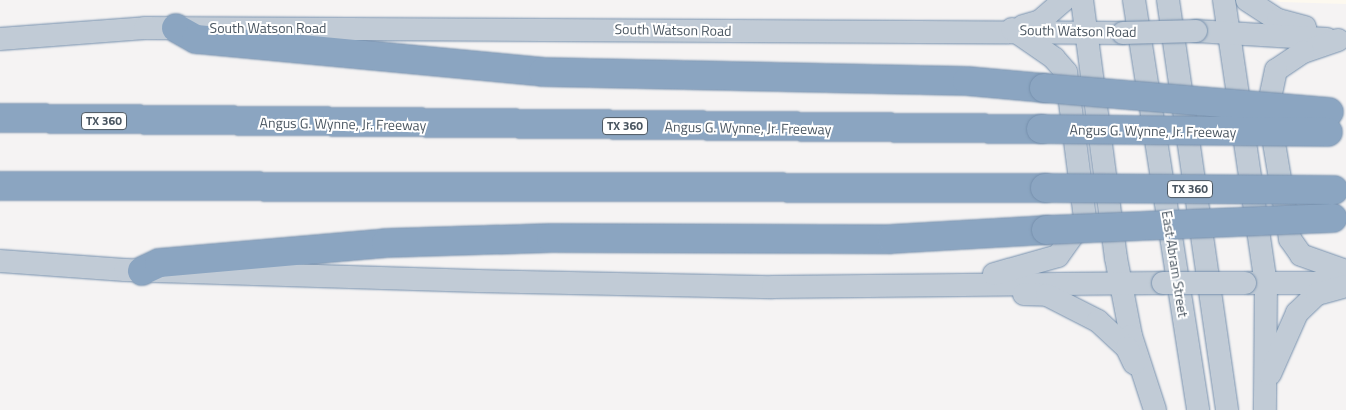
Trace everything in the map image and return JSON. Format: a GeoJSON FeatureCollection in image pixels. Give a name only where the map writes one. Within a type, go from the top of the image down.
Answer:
{"type":"FeatureCollection","features":[{"type":"Feature","properties":{"kind":"highway"},"geometry":{"type":"LineString","coordinates":[[176,28],[196,39],[542,72],[967,81],[1044,88],[1337,122]]}},
{"type":"Feature","properties":{"kind":"highway","name":"Angus G. Wynne, Jr. Freeway"},"geometry":{"type":"LineString","coordinates":[[0,118],[1041,129],[1337,122]]}},
{"type":"Feature","properties":{"kind":"highway","name":"TX 360"},"geometry":{"type":"LineString","coordinates":[[0,186],[1340,190]]}},
{"type":"Feature","properties":{"kind":"highway"},"geometry":{"type":"LineString","coordinates":[[142,271],[158,263],[386,243],[552,238],[892,239],[1046,230],[1339,218]]}},
{"type":"Feature","properties":{"kind":"main road"},"geometry":{"type":"LineString","coordinates":[[1012,29],[1040,21],[1064,0]]}},
{"type":"Feature","properties":{"kind":"main road"},"geometry":{"type":"LineString","coordinates":[[1082,0],[1083,32],[1121,283],[1153,403]]}},
{"type":"Feature","properties":{"kind":"main road","name":"East Abram Street"},"geometry":{"type":"LineString","coordinates":[[1134,0],[1198,410]]}},
{"type":"Feature","properties":{"kind":"main road"},"geometry":{"type":"LineString","coordinates":[[1168,0],[1227,410]]}},
{"type":"Feature","properties":{"kind":"main road"},"geometry":{"type":"LineString","coordinates":[[1224,0],[1232,33],[1267,379],[1265,410]]}},
{"type":"Feature","properties":{"kind":"main road"},"geometry":{"type":"LineString","coordinates":[[1247,0],[1278,20],[1342,40]]}},
{"type":"Feature","properties":{"kind":"main road","name":"South Watson Road"},"geometry":{"type":"LineString","coordinates":[[0,39],[176,28],[1012,29],[1123,33],[1196,31],[1342,40]]}},
{"type":"Feature","properties":{"kind":"main road"},"geometry":{"type":"LineString","coordinates":[[975,283],[1058,256],[1085,218],[1066,72],[1054,58],[1012,29]]}},
{"type":"Feature","properties":{"kind":"main road"},"geometry":{"type":"LineString","coordinates":[[1342,40],[1302,52],[1276,70],[1268,107],[1290,239],[1301,256],[1346,270]]}},
{"type":"Feature","properties":{"kind":"main road"},"geometry":{"type":"LineString","coordinates":[[0,261],[142,271],[773,287],[975,283],[1346,284]]}},
{"type":"Feature","properties":{"kind":"main road"},"geometry":{"type":"LineString","coordinates":[[975,283],[1015,294],[1047,296],[1098,321],[1126,348],[1153,403]]}},
{"type":"Feature","properties":{"kind":"main road"},"geometry":{"type":"LineString","coordinates":[[1267,379],[1297,313],[1317,294],[1346,284]]}},
{"type":"Feature","properties":{"kind":"shaded area"},"geometry":{"type":"Polygon","coordinates":[[[1276,0],[1346,0],[1346,4],[1280,2],[1276,0]]]}}]}
